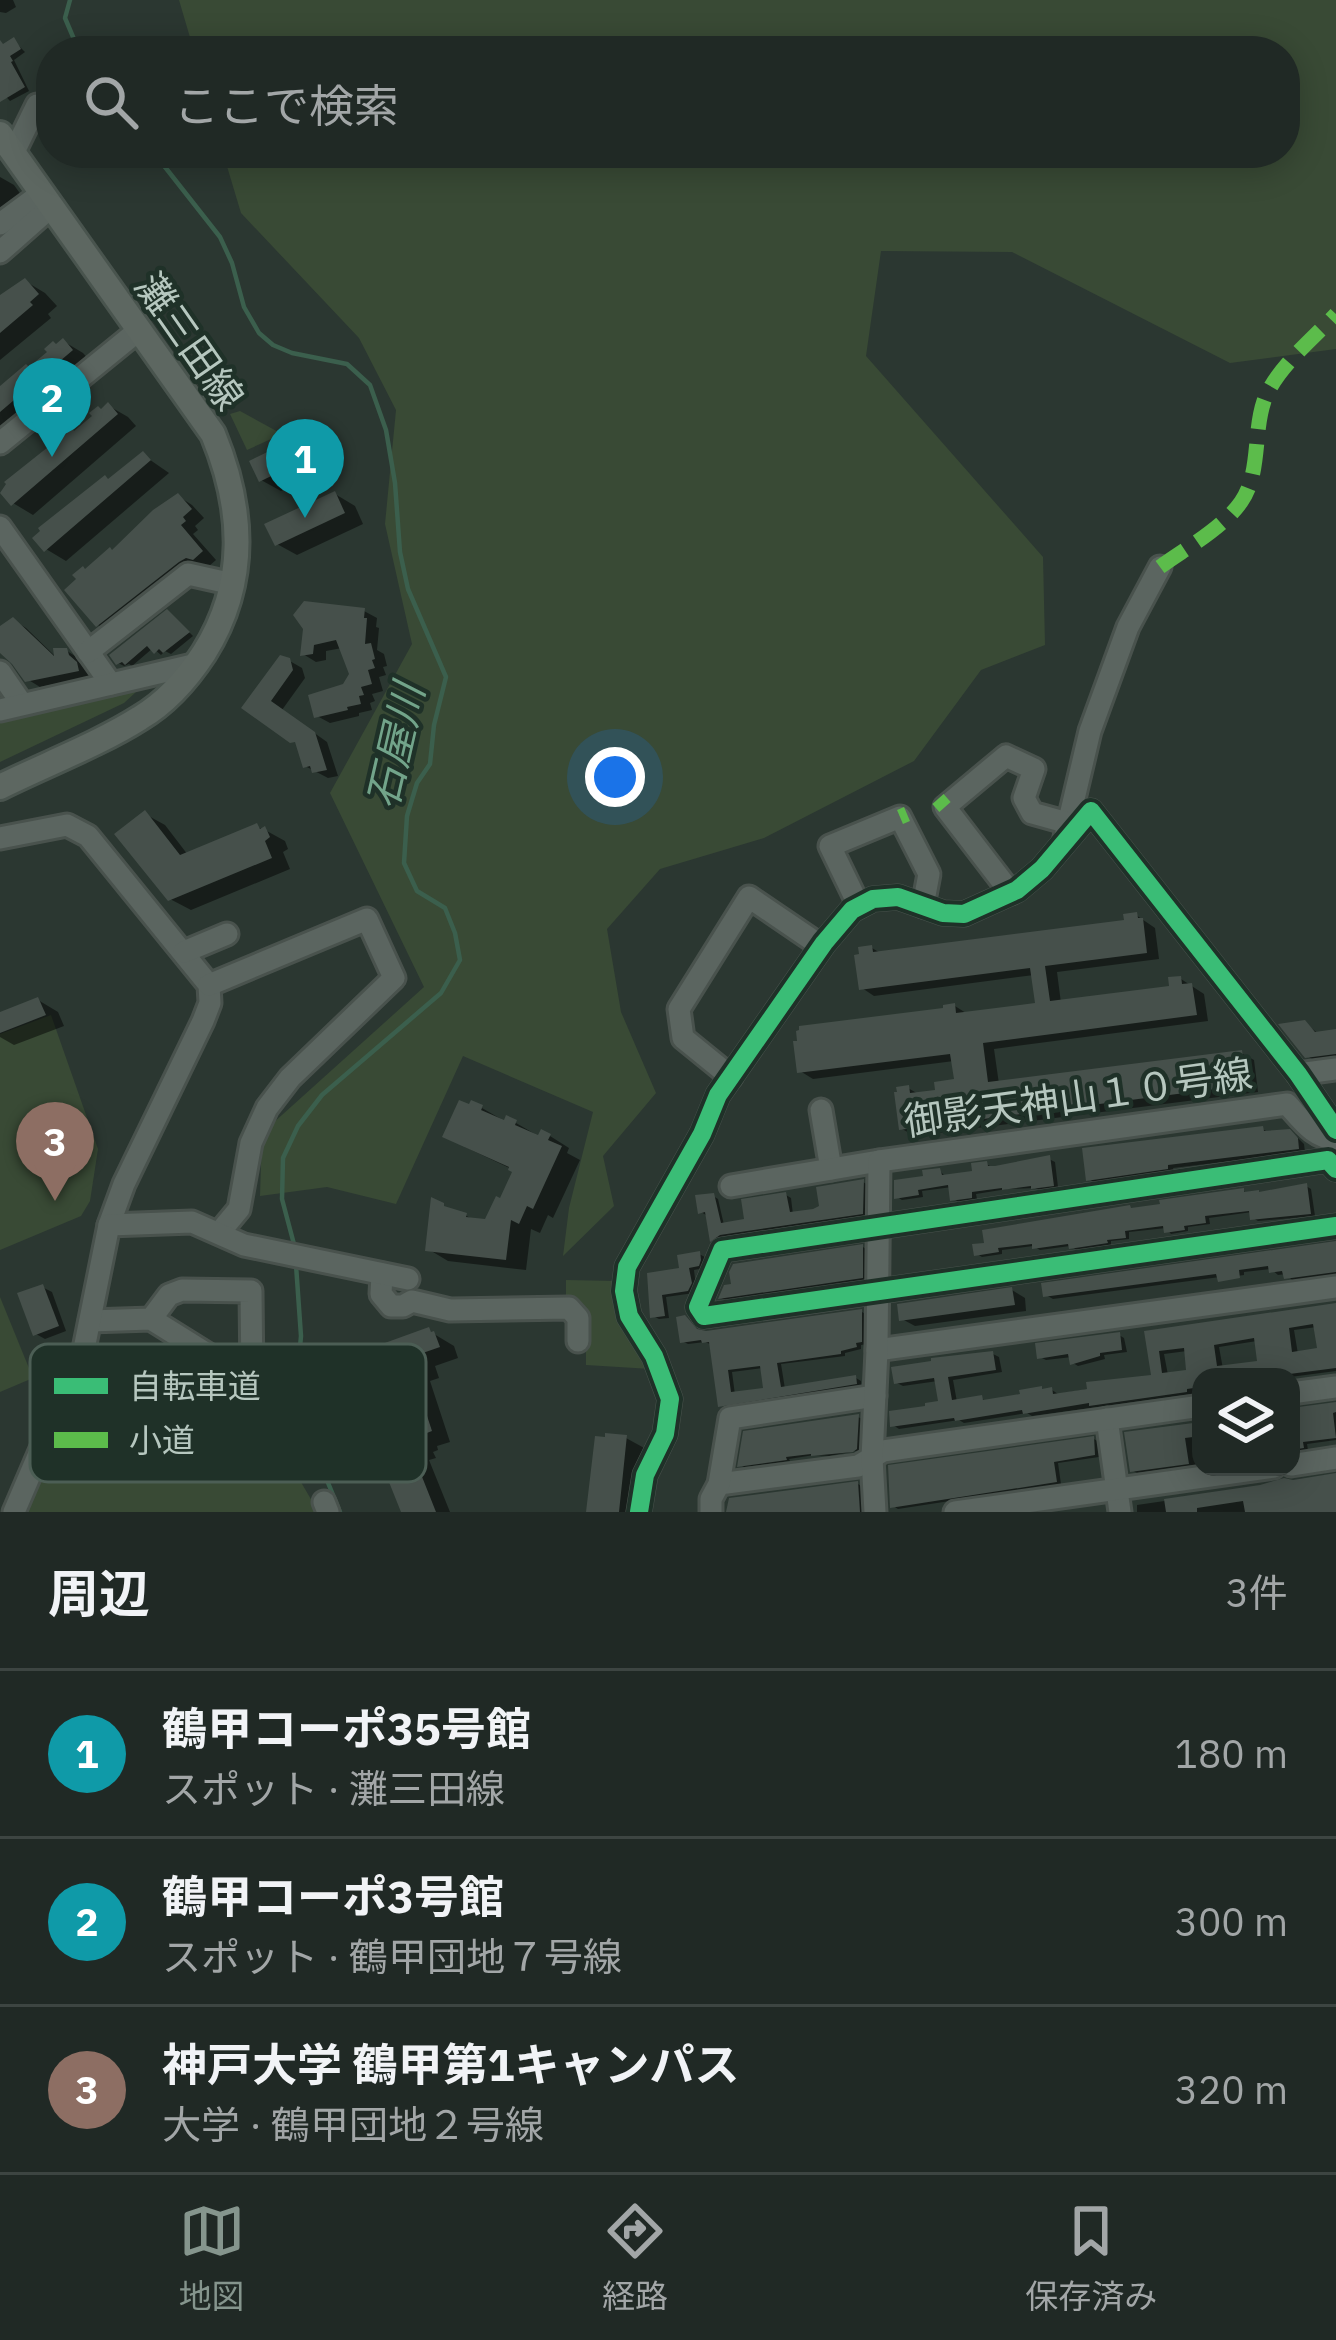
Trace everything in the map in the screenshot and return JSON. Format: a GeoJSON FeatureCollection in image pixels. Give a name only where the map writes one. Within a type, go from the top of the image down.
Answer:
{"type":"FeatureCollection","features":[{"type":"Feature","properties":{"kind":"main road","name":"灘三田線"},"geometry":{"type":"LineString","coordinates":[[0,787],[140,718],[174,693],[219,630],[233,584],[238,531],[229,472],[213,434],[7,143]]}},
{"type":"Feature","properties":{"kind":"street"},"geometry":{"type":"LineString","coordinates":[[7,143],[36,106]]}},
{"type":"Feature","properties":{"kind":"street"},"geometry":{"type":"LineString","coordinates":[[0,224],[46,200]]}},
{"type":"Feature","properties":{"kind":"street"},"geometry":{"type":"LineString","coordinates":[[0,252],[46,200]]}},
{"type":"Feature","properties":{"kind":"street"},"geometry":{"type":"LineString","coordinates":[[0,442],[140,330]]}},
{"type":"Feature","properties":{"kind":"street"},"geometry":{"type":"LineString","coordinates":[[0,527],[111,684]]}},
{"type":"Feature","properties":{"kind":"street"},"geometry":{"type":"LineString","coordinates":[[1066,833],[1090,731],[1128,627],[1160,568]]}},
{"type":"Feature","properties":{"kind":"street"},"geometry":{"type":"LineString","coordinates":[[88,652],[188,574],[233,584]]}},
{"type":"Feature","properties":{"kind":"street"},"geometry":{"type":"LineString","coordinates":[[0,672],[11,707],[196,664]]}},
{"type":"Feature","properties":{"kind":"street"},"geometry":{"type":"LineString","coordinates":[[1011,893],[945,807],[1006,756],[1034,770],[1024,798],[1032,813],[1066,833]]}},
{"type":"Feature","properties":{"kind":"street"},"geometry":{"type":"LineString","coordinates":[[639,1512],[645,1475],[665,1434],[670,1399],[654,1356],[629,1316],[624,1291],[627,1267],[702,1134],[718,1095],[821,946],[859,906],[872,899],[898,897],[943,913],[964,914],[1011,893],[1042,869],[1066,833],[1091,811],[1298,1074],[1336,1130]]}},
{"type":"Feature","properties":{"kind":"street"},"geometry":{"type":"LineString","coordinates":[[859,906],[830,846],[900,817],[929,874],[923,906]]}},
{"type":"Feature","properties":{"kind":"street"},"geometry":{"type":"LineString","coordinates":[[0,838],[67,824],[88,836],[209,985],[210,1003],[203,1021],[124,1184],[110,1225],[85,1344]]}},
{"type":"Feature","properties":{"kind":"street"},"geometry":{"type":"LineString","coordinates":[[731,1077],[683,1038],[679,1010],[749,897],[821,946]]}},
{"type":"Feature","properties":{"kind":"street"},"geometry":{"type":"LineString","coordinates":[[209,985],[367,919],[394,978],[290,1078],[267,1108],[251,1143],[239,1210],[225,1236]]}},
{"type":"Feature","properties":{"kind":"street"},"geometry":{"type":"LineString","coordinates":[[184,952],[227,934]]}},
{"type":"Feature","properties":{"kind":"street"},"geometry":{"type":"LineString","coordinates":[[1298,1074],[1336,1069]]}},
{"type":"Feature","properties":{"kind":"street","name":"御影天神山１０号線"},"geometry":{"type":"LineString","coordinates":[[875,1512],[872,1458],[879,1161],[1287,1104],[1315,1133],[1336,1139]]}},
{"type":"Feature","properties":{"kind":"street"},"geometry":{"type":"LineString","coordinates":[[821,1110],[832,1169]]}},
{"type":"Feature","properties":{"kind":"street"},"geometry":{"type":"LineString","coordinates":[[1336,1169],[1328,1160],[722,1250],[698,1307],[704,1316],[1336,1226]]}},
{"type":"Feature","properties":{"kind":"street"},"geometry":{"type":"LineString","coordinates":[[731,1186],[879,1161]]}},
{"type":"Feature","properties":{"kind":"street"},"geometry":{"type":"LineString","coordinates":[[110,1225],[192,1222],[244,1245],[408,1279]]}},
{"type":"Feature","properties":{"kind":"street"},"geometry":{"type":"LineString","coordinates":[[382,1274],[381,1294],[391,1306],[412,1301],[449,1310],[568,1308],[578,1318],[578,1341]]}},
{"type":"Feature","properties":{"kind":"street"},"geometry":{"type":"LineString","coordinates":[[877,1350],[1336,1287]]}},
{"type":"Feature","properties":{"kind":"street"},"geometry":{"type":"LineString","coordinates":[[151,1319],[169,1295],[182,1290],[251,1291],[252,1344]]}},
{"type":"Feature","properties":{"kind":"street"},"geometry":{"type":"LineString","coordinates":[[90,1321],[151,1319],[191,1344]]}},
{"type":"Feature","properties":{"kind":"street"},"geometry":{"type":"LineString","coordinates":[[1300,1393],[1336,1387]]}},
{"type":"Feature","properties":{"kind":"street"},"geometry":{"type":"LineString","coordinates":[[711,1512],[730,1418],[874,1396]]}},
{"type":"Feature","properties":{"kind":"street"},"geometry":{"type":"LineString","coordinates":[[719,1484],[858,1466],[884,1451],[1192,1407]]}},
{"type":"Feature","properties":{"kind":"street"},"geometry":{"type":"LineString","coordinates":[[1107,1419],[1118,1501]]}},
{"type":"Feature","properties":{"kind":"street"},"geometry":{"type":"LineString","coordinates":[[1300,1464],[1336,1458]]}},
{"type":"Feature","properties":{"kind":"street"},"geometry":{"type":"LineString","coordinates":[[14,1512],[30,1475]]}},
{"type":"Feature","properties":{"kind":"street"},"geometry":{"type":"LineString","coordinates":[[955,1512],[1118,1501],[1233,1476]]}},
{"type":"Feature","properties":{"kind":"green space"},"geometry":{"type":"Polygon","coordinates":[[[179,0],[1336,0],[1336,349],[1230,363],[1012,252],[881,251],[866,356],[1043,557],[1045,645],[981,670],[914,761],[764,838],[660,869],[607,929],[621,1012],[656,1093],[603,1156],[614,1206],[563,1256],[569,1208],[593,1112],[463,1056],[396,1204],[327,1187],[260,1196],[262,1133],[424,987],[330,793],[412,644],[385,524],[396,410],[359,338],[241,213],[228,168],[1300,168],[1300,36],[190,36],[179,0]]]}},
{"type":"Feature","properties":{"kind":"green space"},"geometry":{"type":"Polygon","coordinates":[[[240,411],[282,434],[247,450],[230,414],[240,411]]]}},
{"type":"Feature","properties":{"kind":"green space"},"geometry":{"type":"Polygon","coordinates":[[[149,680],[124,703],[0,762],[0,718],[149,680]]]}},
{"type":"Feature","properties":{"kind":"green space"},"geometry":{"type":"Polygon","coordinates":[[[51,1015],[98,1149],[90,1201],[81,1216],[0,1250],[0,1034],[51,1015]]]}},
{"type":"Feature","properties":{"kind":"green space"},"geometry":{"type":"Polygon","coordinates":[[[566,1280],[616,1281],[651,1369],[586,1365],[586,1316],[566,1300],[566,1280]]]}},
{"type":"Feature","properties":{"kind":"green space"},"geometry":{"type":"Polygon","coordinates":[[[0,1297],[30,1379],[0,1392],[0,1297]]]}},
{"type":"Feature","properties":{"kind":"green space"},"geometry":{"type":"Polygon","coordinates":[[[33,1482],[301,1482],[314,1512],[22,1512],[33,1482]]]}},
{"type":"Feature","properties":{"kind":"building"},"geometry":{"type":"Polygon","coordinates":[[[14,37],[21,49],[10,56],[11,62],[25,87],[0,102],[0,40],[3,44],[14,37]]]}},
{"type":"Feature","properties":{"kind":"building"},"geometry":{"type":"Polygon","coordinates":[[[25,278],[39,294],[0,333],[0,295],[25,278]]]}},
{"type":"Feature","properties":{"kind":"building"},"geometry":{"type":"Polygon","coordinates":[[[63,338],[73,350],[0,412],[0,386],[47,352],[44,349],[53,341],[56,344],[63,338]]]}},
{"type":"Feature","properties":{"kind":"building"},"geometry":{"type":"Polygon","coordinates":[[[108,402],[118,414],[11,506],[0,493],[4,482],[108,402]]]}},
{"type":"Feature","properties":{"kind":"building"},"geometry":{"type":"Polygon","coordinates":[[[290,441],[300,462],[259,482],[249,461],[290,441]]]}},
{"type":"Feature","properties":{"kind":"building"},"geometry":{"type":"Polygon","coordinates":[[[143,451],[151,460],[44,552],[32,538],[38,528],[143,451]]]}},
{"type":"Feature","properties":{"kind":"building"},"geometry":{"type":"Polygon","coordinates":[[[335,491],[345,513],[275,546],[264,524],[335,491]]]}},
{"type":"Feature","properties":{"kind":"building"},"geometry":{"type":"Polygon","coordinates":[[[178,493],[192,509],[181,525],[203,551],[193,560],[179,562],[96,627],[64,590],[76,579],[72,575],[110,547],[112,550],[178,493]]]}},
{"type":"Feature","properties":{"kind":"building"},"geometry":{"type":"Polygon","coordinates":[[[304,601],[365,608],[365,644],[371,643],[375,668],[368,670],[372,684],[361,687],[361,704],[314,718],[308,695],[343,684],[349,674],[336,640],[314,645],[313,654],[300,656],[303,629],[293,615],[304,601]]]}},
{"type":"Feature","properties":{"kind":"building"},"geometry":{"type":"Polygon","coordinates":[[[167,609],[190,632],[163,653],[159,649],[154,654],[147,646],[125,665],[116,665],[109,655],[167,609]]]}},
{"type":"Feature","properties":{"kind":"building"},"geometry":{"type":"Polygon","coordinates":[[[13,617],[54,656],[53,648],[67,648],[79,671],[25,682],[0,653],[0,626],[13,617]]]}},
{"type":"Feature","properties":{"kind":"building"},"geometry":{"type":"Polygon","coordinates":[[[280,655],[290,658],[293,670],[271,701],[315,732],[327,770],[312,773],[310,766],[303,768],[295,742],[241,708],[280,655]]]}},
{"type":"Feature","properties":{"kind":"building"},"geometry":{"type":"Polygon","coordinates":[[[145,810],[180,855],[257,823],[260,829],[265,826],[270,837],[265,841],[272,858],[168,901],[114,834],[145,810]]]}},
{"type":"Feature","properties":{"kind":"building"},"geometry":{"type":"Polygon","coordinates":[[[1137,912],[1143,918],[1147,953],[1045,966],[1050,1001],[1169,986],[1168,977],[1181,976],[1182,984],[1192,983],[1197,1015],[983,1043],[988,1082],[1242,1050],[1247,1085],[899,1130],[896,1087],[909,1085],[910,1093],[935,1090],[934,1082],[954,1079],[950,1054],[797,1073],[793,1041],[797,1041],[799,1026],[955,1003],[956,1013],[1035,1003],[1030,968],[859,990],[854,955],[859,954],[858,947],[872,945],[873,952],[1124,920],[1123,914],[1137,912]]]}},
{"type":"Feature","properties":{"kind":"building"},"geometry":{"type":"Polygon","coordinates":[[[38,997],[46,1015],[0,1033],[0,1012],[38,997]]]}},
{"type":"Feature","properties":{"kind":"building"},"geometry":{"type":"Polygon","coordinates":[[[1305,1020],[1315,1032],[1336,1029],[1336,1054],[1305,1058],[1278,1024],[1305,1020]]]}},
{"type":"Feature","properties":{"kind":"building"},"geometry":{"type":"Polygon","coordinates":[[[459,1100],[483,1105],[481,1110],[504,1120],[506,1115],[517,1120],[515,1125],[538,1135],[541,1129],[551,1134],[548,1140],[562,1146],[533,1209],[527,1206],[519,1224],[511,1220],[506,1260],[425,1251],[431,1197],[467,1213],[466,1217],[485,1219],[512,1172],[442,1137],[459,1100]]]}},
{"type":"Feature","properties":{"kind":"building"},"geometry":{"type":"Polygon","coordinates":[[[1263,1126],[1264,1131],[1290,1129],[1298,1138],[1299,1149],[1168,1165],[1168,1169],[1086,1181],[1082,1148],[1263,1126]]]}},
{"type":"Feature","properties":{"kind":"building"},"geometry":{"type":"Polygon","coordinates":[[[1050,1155],[1054,1186],[972,1192],[972,1198],[950,1201],[948,1185],[894,1199],[894,1180],[923,1176],[922,1170],[940,1168],[942,1175],[972,1171],[971,1163],[987,1161],[988,1166],[995,1166],[1050,1155]]]}},
{"type":"Feature","properties":{"kind":"building"},"geometry":{"type":"Polygon","coordinates":[[[864,1179],[863,1214],[720,1235],[710,1242],[705,1212],[698,1214],[695,1195],[714,1193],[721,1223],[744,1219],[741,1199],[786,1192],[790,1212],[813,1209],[819,1206],[816,1187],[864,1179]]]}},
{"type":"Feature","properties":{"kind":"building"},"geometry":{"type":"Polygon","coordinates":[[[1307,1183],[1311,1214],[1250,1220],[1249,1211],[1205,1216],[1206,1223],[1184,1226],[1185,1230],[1164,1233],[1163,1226],[1125,1231],[1126,1238],[1108,1243],[1069,1249],[1068,1244],[1032,1249],[1032,1244],[974,1256],[972,1244],[984,1243],[982,1230],[1160,1204],[1159,1200],[1307,1183]]]}},
{"type":"Feature","properties":{"kind":"building"},"geometry":{"type":"Polygon","coordinates":[[[1336,1241],[1336,1272],[1284,1279],[1282,1271],[1269,1273],[1268,1266],[1239,1270],[1240,1278],[1218,1282],[1216,1274],[1043,1297],[1041,1283],[1336,1241]]]}},
{"type":"Feature","properties":{"kind":"building"},"geometry":{"type":"Polygon","coordinates":[[[863,1244],[863,1278],[718,1299],[724,1285],[731,1284],[733,1264],[863,1244]]]}},
{"type":"Feature","properties":{"kind":"building"},"geometry":{"type":"Polygon","coordinates":[[[700,1251],[699,1266],[689,1268],[692,1283],[688,1291],[662,1295],[665,1316],[650,1318],[647,1273],[679,1268],[677,1255],[700,1251]]]}},
{"type":"Feature","properties":{"kind":"building"},"geometry":{"type":"Polygon","coordinates":[[[43,1284],[59,1326],[33,1336],[17,1293],[43,1284]]]}},
{"type":"Feature","properties":{"kind":"building"},"geometry":{"type":"Polygon","coordinates":[[[1012,1287],[1015,1305],[899,1321],[897,1304],[1012,1287]]]}},
{"type":"Feature","properties":{"kind":"building"},"geometry":{"type":"Polygon","coordinates":[[[1336,1303],[1336,1368],[1300,1373],[1300,1368],[1192,1368],[1192,1388],[1187,1392],[890,1427],[889,1411],[938,1401],[934,1378],[894,1384],[891,1367],[931,1358],[993,1351],[996,1370],[948,1377],[952,1400],[982,1395],[983,1400],[1042,1386],[1052,1387],[1053,1394],[1087,1389],[1086,1382],[1151,1375],[1144,1331],[1336,1303]],[[1313,1324],[1289,1328],[1292,1352],[1317,1348],[1313,1324]],[[1254,1338],[1214,1345],[1217,1366],[1257,1361],[1254,1338]],[[1184,1348],[1159,1351],[1162,1373],[1186,1370],[1184,1348]]]}},
{"type":"Feature","properties":{"kind":"building"},"geometry":{"type":"Polygon","coordinates":[[[862,1309],[862,1342],[857,1347],[841,1354],[777,1363],[781,1387],[856,1375],[857,1384],[718,1407],[709,1342],[680,1343],[676,1317],[685,1315],[697,1329],[862,1309]],[[760,1366],[728,1370],[731,1392],[763,1388],[760,1366]]]}},
{"type":"Feature","properties":{"kind":"building"},"geometry":{"type":"Polygon","coordinates":[[[429,1327],[440,1347],[426,1352],[426,1344],[382,1344],[429,1327]]]}},
{"type":"Feature","properties":{"kind":"building"},"geometry":{"type":"Polygon","coordinates":[[[1120,1332],[1122,1350],[1070,1365],[1068,1354],[1037,1359],[1035,1343],[1120,1332]]]}},
{"type":"Feature","properties":{"kind":"building"},"geometry":{"type":"Polygon","coordinates":[[[1336,1402],[1336,1438],[1303,1442],[1300,1449],[1300,1407],[1336,1402]]]}},
{"type":"Feature","properties":{"kind":"building"},"geometry":{"type":"Polygon","coordinates":[[[859,1414],[853,1452],[786,1457],[737,1467],[743,1431],[859,1414]]]}},
{"type":"Feature","properties":{"kind":"building"},"geometry":{"type":"Polygon","coordinates":[[[1192,1423],[1192,1437],[1185,1438],[1189,1464],[1130,1472],[1124,1432],[1192,1423]]]}},
{"type":"Feature","properties":{"kind":"building"},"geometry":{"type":"Polygon","coordinates":[[[605,1433],[627,1435],[619,1512],[586,1512],[595,1436],[605,1437],[605,1433]]]}},
{"type":"Feature","properties":{"kind":"building"},"geometry":{"type":"Polygon","coordinates":[[[1094,1436],[1095,1455],[1054,1462],[1057,1482],[890,1508],[888,1465],[1094,1436]]]}},
{"type":"Feature","properties":{"kind":"building"},"geometry":{"type":"Polygon","coordinates":[[[1336,1473],[1336,1512],[1245,1512],[1243,1501],[1197,1508],[1197,1512],[1166,1512],[1164,1499],[1336,1473]]]}},
{"type":"Feature","properties":{"kind":"building"},"geometry":{"type":"Polygon","coordinates":[[[858,1481],[860,1512],[726,1512],[729,1498],[858,1481]]]}},
{"type":"Feature","properties":{"kind":"building"},"geometry":{"type":"Polygon","coordinates":[[[389,1482],[424,1482],[436,1512],[401,1512],[389,1482]]]}},
{"type":"Feature","properties":{"kind":"waterway","name":"石屋川"},"geometry":{"type":"LineString","coordinates":[[70,0],[65,18],[73,36]]}},
{"type":"Feature","properties":{"kind":"waterway","name":"石屋川"},"geometry":{"type":"LineString","coordinates":[[166,168],[220,237],[244,307],[259,333],[292,353],[347,364],[370,385],[386,430],[408,589],[446,677],[430,764],[417,783],[407,816],[404,863],[417,891],[445,908],[460,960],[441,993],[322,1095],[298,1126],[283,1158],[282,1199],[295,1248]]}},
{"type":"Feature","properties":{"kind":"waterway","name":"石屋川"},"geometry":{"type":"LineString","coordinates":[[296,1265],[300,1344]]}},
{"type":"Feature","properties":{"kind":"waterway","name":"石屋川"},"geometry":{"type":"LineString","coordinates":[[328,1482],[340,1512]]}},
{"type":"Feature","properties":{"kind":"marked path"},"geometry":{"type":"LineString","coordinates":[[1160,567],[1214,529],[1241,502],[1251,478],[1261,413],[1270,389],[1336,314]]}},
{"type":"Feature","properties":{"kind":"marked path"},"geometry":{"type":"LineString","coordinates":[[938,799],[945,807]]}},
{"type":"Feature","properties":{"kind":"marked path"},"geometry":{"type":"LineString","coordinates":[[900,817],[907,814]]}},
{"type":"Feature","properties":{"kind":"cycle path"},"geometry":{"type":"LineString","coordinates":[[639,1512],[645,1475],[665,1434],[670,1399],[654,1356],[629,1316],[624,1291],[627,1267],[702,1134],[718,1095],[852,910],[873,899],[898,897],[943,913],[964,914],[1017,890],[1042,869],[1091,811],[1298,1074],[1336,1130]]}},
{"type":"Feature","properties":{"kind":"cycle path"},"geometry":{"type":"LineString","coordinates":[[1336,1169],[1328,1160],[722,1250],[698,1307],[704,1316],[1336,1226]]}},
{"type":"Feature","properties":{"kind":"place","name":"鶴甲コーポ3号館"},"geometry":{"type":"Point","coordinates":[52,457]}},
{"type":"Feature","properties":{"kind":"place","name":"鶴甲コーポ35号館"},"geometry":{"type":"Point","coordinates":[305,518]}},
{"type":"Feature","properties":{"kind":"place","name":"神戸大学 鶴甲第1キャンパス"},"geometry":{"type":"Point","coordinates":[55,1201]}}]}
